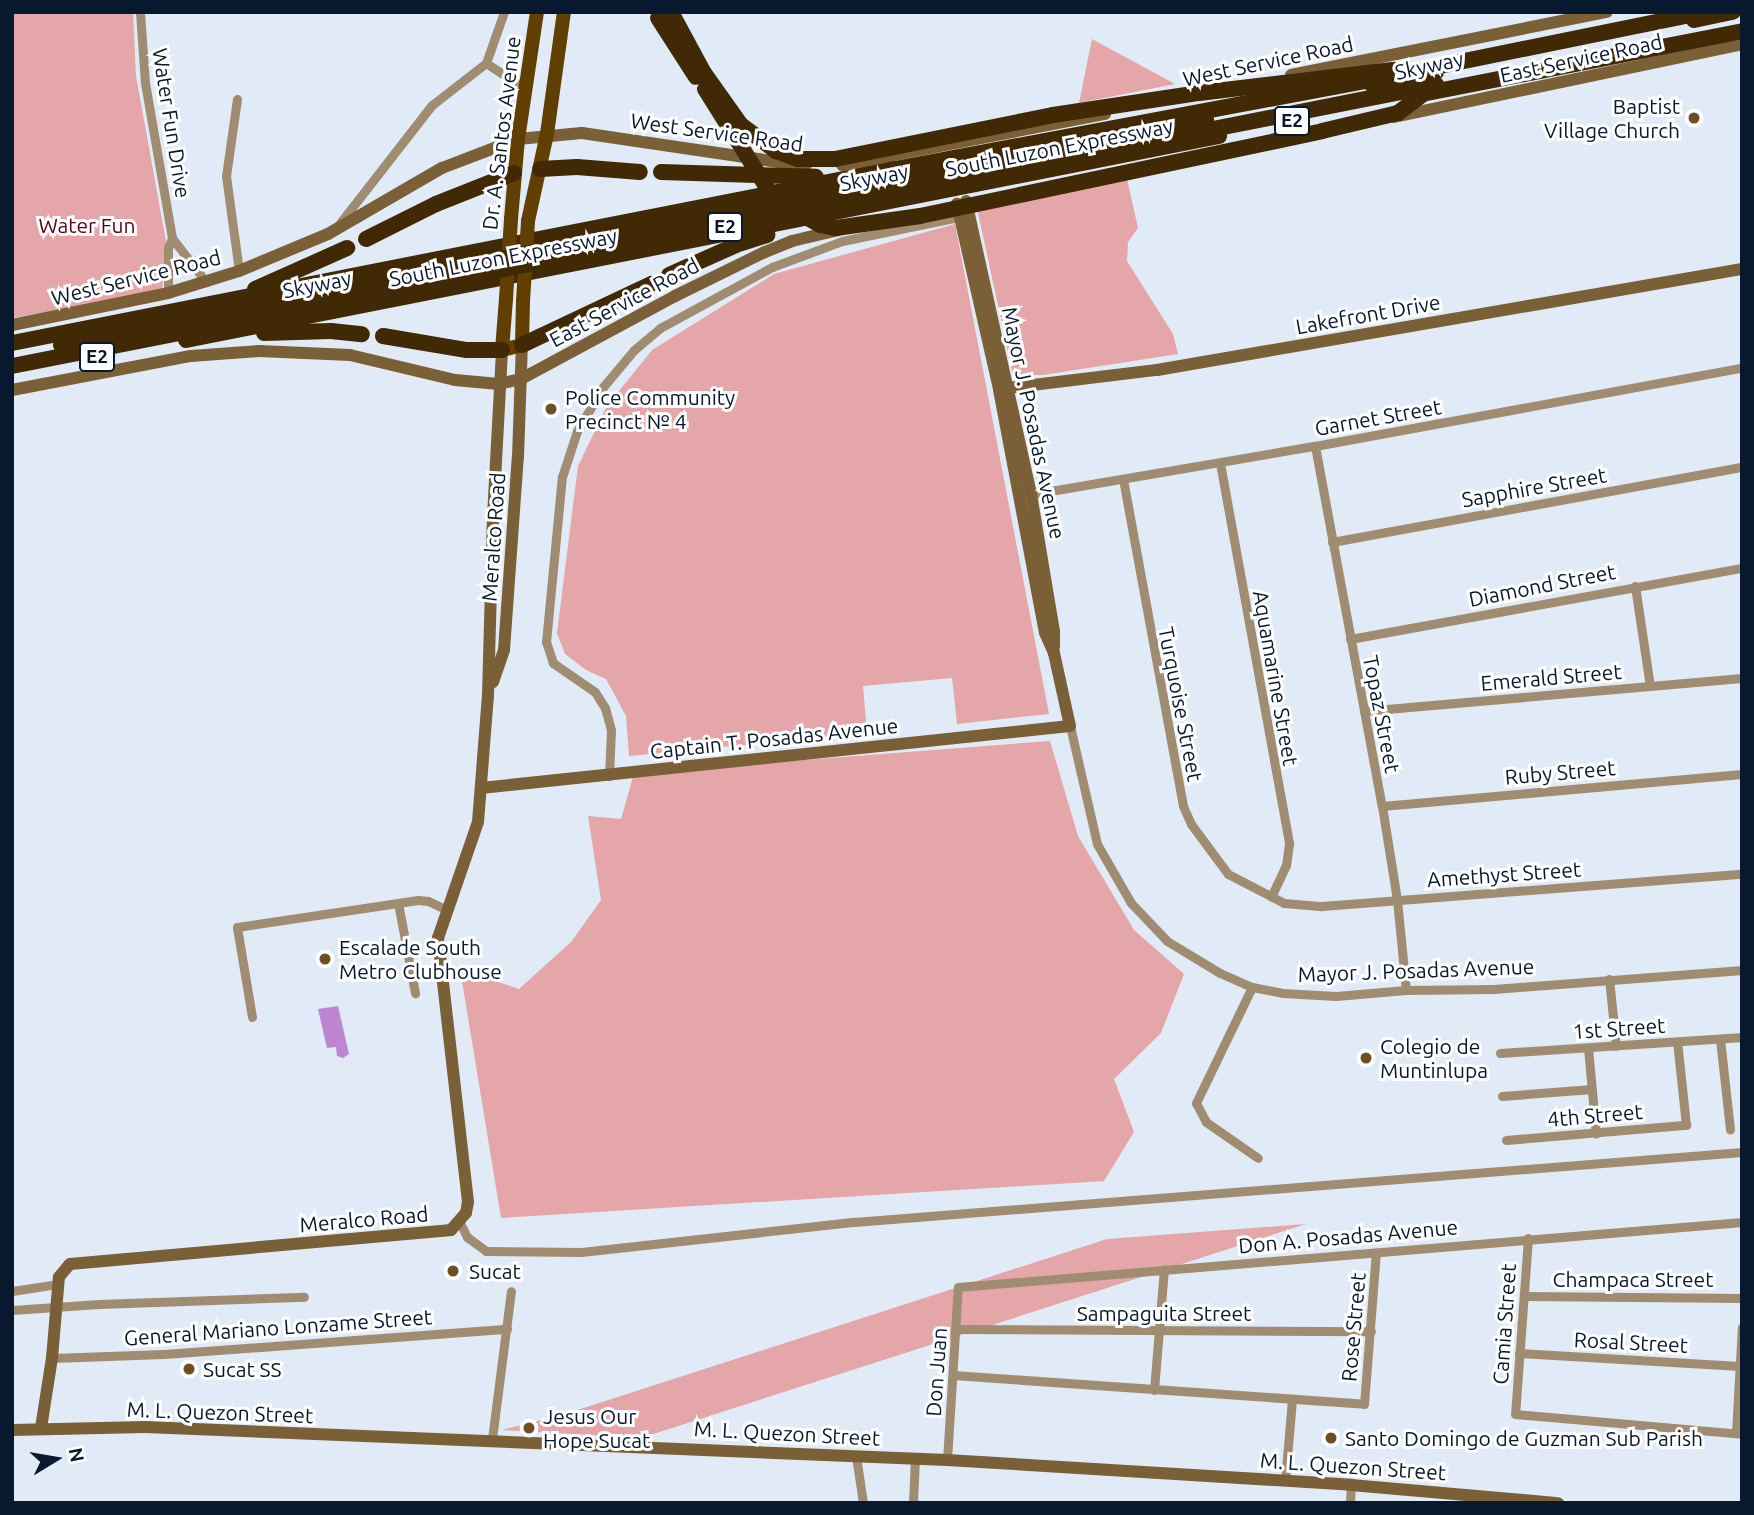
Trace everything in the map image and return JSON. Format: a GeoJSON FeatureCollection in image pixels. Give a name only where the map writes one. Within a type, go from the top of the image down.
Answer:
{"type":"FeatureCollection","features":[{"type":"Feature","properties":{"kind":"highway","name":"South Luzon Expressway"},"geometry":{"type":"LineString","coordinates":[[12,343],[895,169],[1331,88],[1705,12]]}},
{"type":"Feature","properties":{"kind":"highway","name":"Skyway"},"geometry":{"type":"LineString","coordinates":[[12,366],[1436,79],[1733,12]]}},
{"type":"Feature","properties":{"kind":"highway"},"geometry":{"type":"LineString","coordinates":[[664,15],[774,199],[820,225],[836,228],[859,227],[920,216],[1398,113],[1436,79]]}},
{"type":"Feature","properties":{"kind":"highway"},"geometry":{"type":"LineString","coordinates":[[664,15],[741,125],[776,151],[798,159],[815,161],[1053,115],[1234,87],[1393,70],[1436,79]]}},
{"type":"Feature","properties":{"kind":"highway","name":"Skyway"},"geometry":{"type":"LineString","coordinates":[[12,355],[178,320],[1742,23]]}},
{"type":"Feature","properties":{"kind":"highway","name":"South Luzon Expressway"},"geometry":{"type":"LineString","coordinates":[[12,374],[1742,31]]}},
{"type":"Feature","properties":{"kind":"highway"},"geometry":{"type":"LineString","coordinates":[[540,169],[577,167],[640,172]]}},
{"type":"Feature","properties":{"kind":"highway"},"geometry":{"type":"LineString","coordinates":[[661,173],[804,178],[895,169]]}},
{"type":"Feature","properties":{"kind":"highway"},"geometry":{"type":"LineString","coordinates":[[366,239],[447,199],[514,173]]}},
{"type":"Feature","properties":{"kind":"highway"},"geometry":{"type":"LineString","coordinates":[[669,275],[736,245],[843,211]]}},
{"type":"Feature","properties":{"kind":"highway"},"geometry":{"type":"LineString","coordinates":[[171,312],[249,292],[347,248]]}},
{"type":"Feature","properties":{"kind":"highway"},"geometry":{"type":"LineString","coordinates":[[522,345],[651,284]]}},
{"type":"Feature","properties":{"kind":"highway"},"geometry":{"type":"LineString","coordinates":[[182,341],[281,332],[362,334]]}},
{"type":"Feature","properties":{"kind":"highway"},"geometry":{"type":"LineString","coordinates":[[383,336],[467,350],[502,350]]}},
{"type":"Feature","properties":{"kind":"main road","name":"Dr. A. Santos Avenue"},"geometry":{"type":"LineString","coordinates":[[499,384],[514,173],[537,12]]}},
{"type":"Feature","properties":{"kind":"main road","name":"Dr. A. Santos Avenue"},"geometry":{"type":"LineString","coordinates":[[521,379],[528,221],[547,134],[564,12]]}},
{"type":"Feature","properties":{"kind":"main road","name":"West Service Road"},"geometry":{"type":"LineString","coordinates":[[12,325],[168,293],[239,271],[328,234],[442,168],[518,139],[547,134],[616,137],[786,164],[847,164],[1606,12]]}},
{"type":"Feature","properties":{"kind":"main road","name":"East Service Road"},"geometry":{"type":"LineString","coordinates":[[12,390],[191,356],[259,351],[350,355],[455,380],[499,384],[521,379],[675,296],[792,241],[1088,173],[1436,109],[1742,44]]}},
{"type":"Feature","properties":{"kind":"main road"},"geometry":{"type":"LineString","coordinates":[[527,89],[552,95]]}},
{"type":"Feature","properties":{"kind":"main road"},"geometry":{"type":"LineString","coordinates":[[514,173],[540,169]]}},
{"type":"Feature","properties":{"kind":"main road","name":"Mayor J. Posadas Avenue"},"geometry":{"type":"LineString","coordinates":[[962,203],[1004,388],[1054,632],[1054,653],[1070,723]]}},
{"type":"Feature","properties":{"kind":"main road"},"geometry":{"type":"LineString","coordinates":[[933,209],[965,216]]}},
{"type":"Feature","properties":{"kind":"main road","name":"Lakefront Drive"},"geometry":{"type":"LineString","coordinates":[[1004,388],[1157,370],[1742,269]]}},
{"type":"Feature","properties":{"kind":"main road"},"geometry":{"type":"LineString","coordinates":[[502,350],[522,345]]}},
{"type":"Feature","properties":{"kind":"main road","name":"Meralco Road"},"geometry":{"type":"LineString","coordinates":[[488,695],[504,650],[521,379]]}},
{"type":"Feature","properties":{"kind":"main road","name":"Meralco Road"},"geometry":{"type":"LineString","coordinates":[[58,1284],[62,1271],[70,1264],[83,1261],[392,1237],[451,1230],[460,1223],[468,1202],[438,938],[476,831],[481,786],[488,695],[499,384]]}},
{"type":"Feature","properties":{"kind":"main road","name":"Captain T. Posadas Avenue"},"geometry":{"type":"LineString","coordinates":[[481,786],[1070,723]]}},
{"type":"Feature","properties":{"kind":"main road"},"geometry":{"type":"LineString","coordinates":[[41,1428],[52,1358],[54,1307],[58,1284]]}},
{"type":"Feature","properties":{"kind":"main road","name":"M. L. Quezon Street"},"geometry":{"type":"LineString","coordinates":[[12,1430],[145,1427],[915,1458],[1285,1480],[1558,1503]]}},
{"type":"Feature","properties":{"kind":"street","name":"Water Fun Drive"},"geometry":{"type":"LineString","coordinates":[[140,12],[145,83],[172,238],[206,282]]}},
{"type":"Feature","properties":{"kind":"street"},"geometry":{"type":"LineString","coordinates":[[328,234],[367,191],[432,104],[486,63],[504,12]]}},
{"type":"Feature","properties":{"kind":"street"},"geometry":{"type":"LineString","coordinates":[[486,63],[527,89]]}},
{"type":"Feature","properties":{"kind":"street"},"geometry":{"type":"LineString","coordinates":[[237,99],[226,176],[239,271]]}},
{"type":"Feature","properties":{"kind":"street"},"geometry":{"type":"LineString","coordinates":[[609,772],[611,730],[605,708],[595,692],[553,663],[546,642],[562,477],[578,431],[603,387],[634,350],[660,328],[772,267],[842,241],[965,216]]}},
{"type":"Feature","properties":{"kind":"street","name":"Water Fun Drive"},"geometry":{"type":"LineString","coordinates":[[168,293],[168,248],[172,238]]}},
{"type":"Feature","properties":{"kind":"street","name":"Garnet Street"},"geometry":{"type":"LineString","coordinates":[[1026,495],[1220,463],[1742,368]]}},
{"type":"Feature","properties":{"kind":"street","name":"Topaz Street"},"geometry":{"type":"LineString","coordinates":[[1315,446],[1382,806],[1397,900],[1406,990]]}},
{"type":"Feature","properties":{"kind":"street","name":"Aquamarine Street"},"geometry":{"type":"LineString","coordinates":[[1220,463],[1289,844],[1286,865],[1271,897]]}},
{"type":"Feature","properties":{"kind":"street","name":"Sapphire Street"},"geometry":{"type":"LineString","coordinates":[[1332,542],[1742,467]]}},
{"type":"Feature","properties":{"kind":"street","name":"Turquoise Street"},"geometry":{"type":"LineString","coordinates":[[1123,479],[1183,806],[1191,824],[1228,874],[1271,897]]}},
{"type":"Feature","properties":{"kind":"street","name":"Diamond Street"},"geometry":{"type":"LineString","coordinates":[[1350,639],[1742,568]]}},
{"type":"Feature","properties":{"kind":"street"},"geometry":{"type":"LineString","coordinates":[[1635,586],[1650,687]]}},
{"type":"Feature","properties":{"kind":"street","name":"Emerald Street"},"geometry":{"type":"LineString","coordinates":[[1364,711],[1742,678]]}},
{"type":"Feature","properties":{"kind":"street","name":"Mayor J. Posadas Avenue"},"geometry":{"type":"LineString","coordinates":[[1070,723],[1094,835],[1131,903],[1167,941],[1220,973],[1252,986],[1310,995],[1494,989],[1742,970]]}},
{"type":"Feature","properties":{"kind":"street","name":"Ruby Street"},"geometry":{"type":"LineString","coordinates":[[1382,806],[1742,775]]}},
{"type":"Feature","properties":{"kind":"street","name":"Amethyst Street"},"geometry":{"type":"LineString","coordinates":[[1271,897],[1294,905],[1322,906],[1742,874]]}},
{"type":"Feature","properties":{"kind":"street"},"geometry":{"type":"LineString","coordinates":[[252,1017],[237,927],[398,903],[428,901],[447,910]]}},
{"type":"Feature","properties":{"kind":"street"},"geometry":{"type":"LineString","coordinates":[[398,903],[415,993]]}},
{"type":"Feature","properties":{"kind":"street"},"geometry":{"type":"LineString","coordinates":[[1609,979],[1616,1046]]}},
{"type":"Feature","properties":{"kind":"street"},"geometry":{"type":"LineString","coordinates":[[1252,986],[1196,1104],[1206,1122],[1258,1158]]}},
{"type":"Feature","properties":{"kind":"street","name":"1st Street"},"geometry":{"type":"LineString","coordinates":[[1500,1053],[1742,1037]]}},
{"type":"Feature","properties":{"kind":"street"},"geometry":{"type":"LineString","coordinates":[[1720,1039],[1730,1129]]}},
{"type":"Feature","properties":{"kind":"street","name":"4th Street"},"geometry":{"type":"LineString","coordinates":[[1507,1140],[1686,1125],[1677,1041]]}},
{"type":"Feature","properties":{"kind":"street"},"geometry":{"type":"LineString","coordinates":[[1588,1048],[1596,1134]]}},
{"type":"Feature","properties":{"kind":"street"},"geometry":{"type":"LineString","coordinates":[[1502,1096],[1592,1089]]}},
{"type":"Feature","properties":{"kind":"street"},"geometry":{"type":"LineString","coordinates":[[460,1223],[467,1237],[486,1251],[581,1252],[868,1221],[1742,1153]]}},
{"type":"Feature","properties":{"kind":"street","name":"Don A. Posadas Avenue"},"geometry":{"type":"LineString","coordinates":[[958,1287],[1742,1222]]}},
{"type":"Feature","properties":{"kind":"street","name":"Camia Street"},"geometry":{"type":"LineString","coordinates":[[1528,1238],[1515,1413],[1739,1434]]}},
{"type":"Feature","properties":{"kind":"street","name":"Rose Street"},"geometry":{"type":"LineString","coordinates":[[1292,1399],[1364,1404],[1376,1252]]}},
{"type":"Feature","properties":{"kind":"street"},"geometry":{"type":"LineString","coordinates":[[1154,1390],[1164,1269]]}},
{"type":"Feature","properties":{"kind":"street"},"geometry":{"type":"LineString","coordinates":[[12,1291],[58,1284]]}},
{"type":"Feature","properties":{"kind":"street","name":"Don Juan"},"geometry":{"type":"LineString","coordinates":[[947,1460],[958,1287]]}},
{"type":"Feature","properties":{"kind":"street"},"geometry":{"type":"LineString","coordinates":[[492,1439],[510,1291]]}},
{"type":"Feature","properties":{"kind":"street","name":"Champaca Street"},"geometry":{"type":"LineString","coordinates":[[1524,1296],[1742,1297]]}},
{"type":"Feature","properties":{"kind":"street"},"geometry":{"type":"LineString","coordinates":[[12,1310],[304,1297]]}},
{"type":"Feature","properties":{"kind":"street"},"geometry":{"type":"LineString","coordinates":[[1739,1434],[1742,1327]]}},
{"type":"Feature","properties":{"kind":"street","name":"General Mariano Lonzame Street"},"geometry":{"type":"LineString","coordinates":[[52,1358],[164,1354],[507,1329]]}},
{"type":"Feature","properties":{"kind":"street","name":"Sampaguita Street"},"geometry":{"type":"LineString","coordinates":[[957,1329],[1371,1331]]}},
{"type":"Feature","properties":{"kind":"street","name":"Rosal Street"},"geometry":{"type":"LineString","coordinates":[[1519,1353],[1740,1366]]}},
{"type":"Feature","properties":{"kind":"street"},"geometry":{"type":"LineString","coordinates":[[953,1375],[1292,1399],[1285,1480]]}},
{"type":"Feature","properties":{"kind":"street"},"geometry":{"type":"LineString","coordinates":[[856,1456],[863,1503]]}},
{"type":"Feature","properties":{"kind":"street"},"geometry":{"type":"LineString","coordinates":[[913,1503],[915,1458]]}},
{"type":"Feature","properties":{"kind":"street"},"geometry":{"type":"LineString","coordinates":[[1350,1503],[1352,1485]]}},
{"type":"Feature","properties":{"kind":"green space","name":"Water Fun"},"geometry":{"type":"Polygon","coordinates":[[[12,12],[133,12],[136,76],[167,247],[162,291],[12,318],[12,12]]]}},
{"type":"Feature","properties":{"kind":"green space"},"geometry":{"type":"Polygon","coordinates":[[[1092,39],[1175,84],[1079,103],[1092,39]]]}},
{"type":"Feature","properties":{"kind":"green space"},"geometry":{"type":"Polygon","coordinates":[[[1127,179],[1138,228],[1128,242],[1127,261],[1173,334],[1178,354],[1043,375],[1013,375],[977,208],[1127,179]]]}},
{"type":"Feature","properties":{"kind":"green space"},"geometry":{"type":"Polygon","coordinates":[[[955,224],[1049,714],[957,724],[952,678],[863,686],[867,733],[629,756],[626,716],[606,679],[586,670],[565,654],[557,633],[578,466],[607,406],[652,350],[774,274],[955,224]]]}},
{"type":"Feature","properties":{"kind":"green space"},"geometry":{"type":"Polygon","coordinates":[[[1050,741],[1078,836],[1134,930],[1184,974],[1161,1033],[1114,1079],[1134,1132],[1104,1181],[501,1218],[460,969],[519,989],[571,942],[601,900],[588,816],[621,819],[634,773],[1050,741]]]}},
{"type":"Feature","properties":{"kind":"green space"},"geometry":{"type":"Polygon","coordinates":[[[1306,1224],[641,1438],[502,1430],[565,1414],[1107,1239],[1306,1224]]]}},
{"type":"Feature","properties":{"kind":"shaded area"},"geometry":{"type":"Polygon","coordinates":[[[338,1006],[349,1054],[343,1058],[337,1056],[336,1047],[327,1048],[318,1009],[338,1006]]]}},
{"type":"Feature","properties":{"kind":"place","name":"Baptist Village Church"},"geometry":{"type":"Point","coordinates":[1694,118]}},
{"type":"Feature","properties":{"kind":"place","name":"Police Community Precinct № 4"},"geometry":{"type":"Point","coordinates":[551,409]}},
{"type":"Feature","properties":{"kind":"place","name":"Escalade South Metro Clubhouse"},"geometry":{"type":"Point","coordinates":[325,959]}},
{"type":"Feature","properties":{"kind":"place","name":"Colegio de Muntinlupa"},"geometry":{"type":"Point","coordinates":[1366,1058]}},
{"type":"Feature","properties":{"kind":"place","name":"Sucat"},"geometry":{"type":"Point","coordinates":[453,1271]}},
{"type":"Feature","properties":{"kind":"place","name":"Sucat SS"},"geometry":{"type":"Point","coordinates":[189,1369]}},
{"type":"Feature","properties":{"kind":"place","name":"Jesus Our Hope Sucat"},"geometry":{"type":"Point","coordinates":[529,1428]}},
{"type":"Feature","properties":{"kind":"place","name":"Santo Domingo de Guzman Sub Parish"},"geometry":{"type":"Point","coordinates":[1331,1438]}}]}
